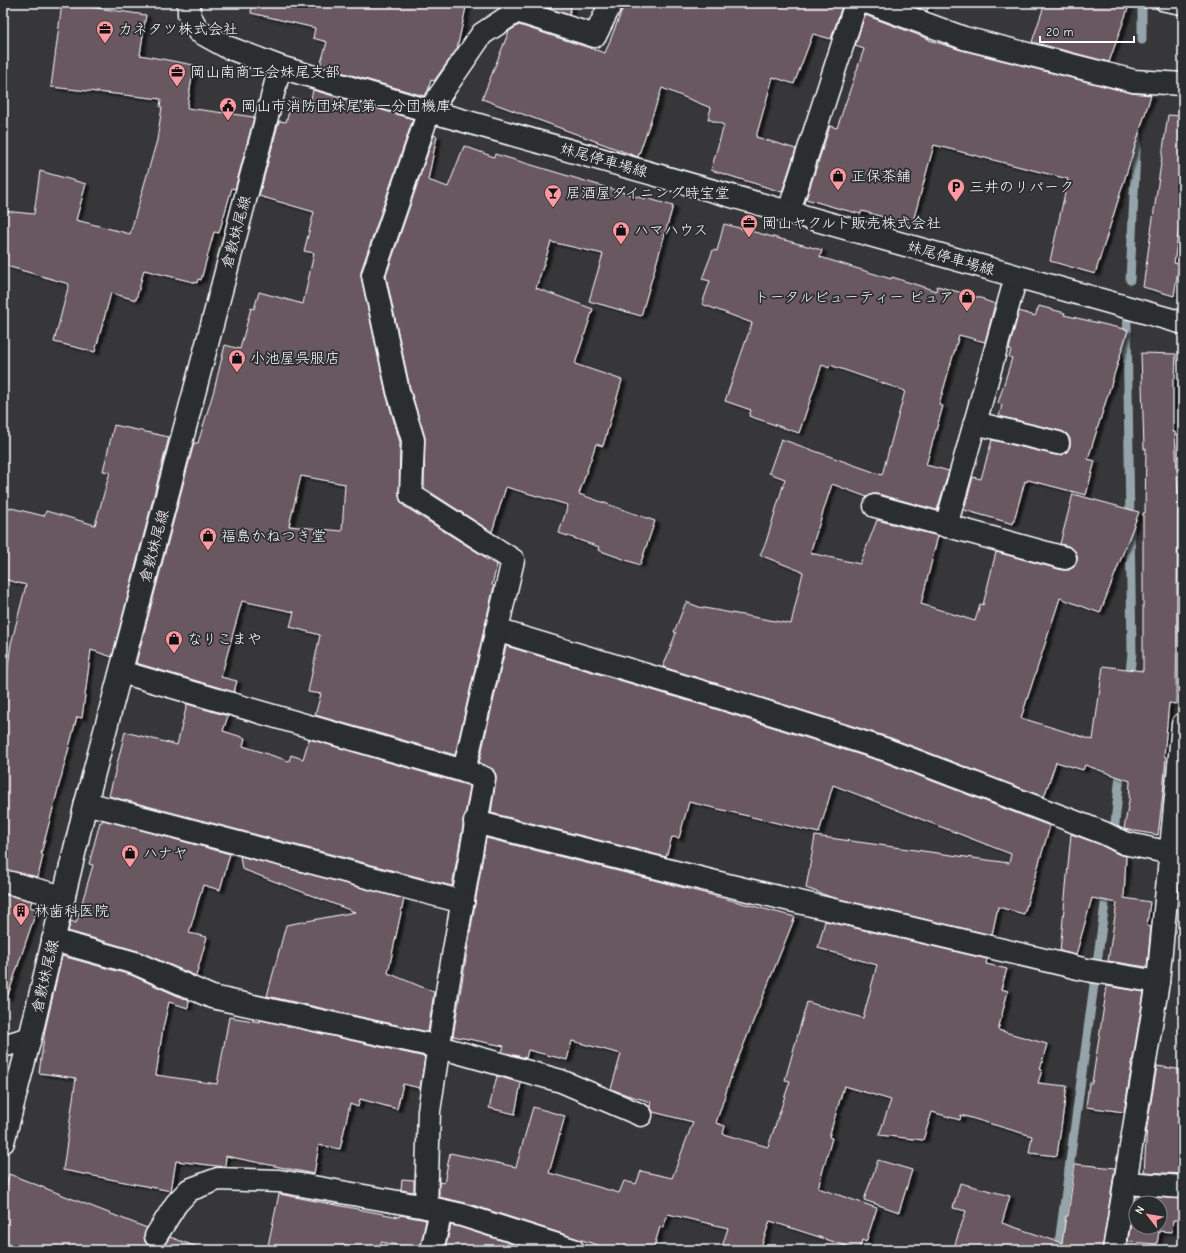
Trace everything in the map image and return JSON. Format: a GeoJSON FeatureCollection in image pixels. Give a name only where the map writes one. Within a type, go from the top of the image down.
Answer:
{"type":"FeatureCollection","features":[{"type":"Feature","properties":{"kind":"street"},"geometry":{"type":"LineString","coordinates":[[189,3],[189,14],[198,31],[227,47],[280,67]]}},
{"type":"Feature","properties":{"kind":"street"},"geometry":{"type":"LineString","coordinates":[[464,771],[513,560],[411,495],[413,440],[398,390],[372,274],[429,111],[482,34],[517,11],[595,36],[611,3]]}},
{"type":"Feature","properties":{"kind":"street"},"geometry":{"type":"LineString","coordinates":[[789,211],[856,3]]}},
{"type":"Feature","properties":{"kind":"street"},"geometry":{"type":"LineString","coordinates":[[869,3],[964,38],[1134,80],[1183,84]]}},
{"type":"Feature","properties":{"kind":"street","name":"妹尾停車場線"},"geometry":{"type":"LineString","coordinates":[[280,67],[429,111],[1183,323]]}},
{"type":"Feature","properties":{"kind":"street","name":"倉敷妹尾線"},"geometry":{"type":"LineString","coordinates":[[3,1142],[120,672],[280,67]]}},
{"type":"Feature","properties":{"kind":"street"},"geometry":{"type":"LineString","coordinates":[[946,526],[1016,277]]}},
{"type":"Feature","properties":{"kind":"street"},"geometry":{"type":"LineString","coordinates":[[975,423],[1058,443]]}},
{"type":"Feature","properties":{"kind":"street"},"geometry":{"type":"LineString","coordinates":[[875,506],[1065,558]]}},
{"type":"Feature","properties":{"kind":"street"},"geometry":{"type":"LineString","coordinates":[[496,630],[716,696],[887,750],[1111,836],[1124,843],[1170,853]]}},
{"type":"Feature","properties":{"kind":"street"},"geometry":{"type":"LineString","coordinates":[[120,672],[484,778],[475,822],[429,1111],[434,1209],[432,1250]]}},
{"type":"Feature","properties":{"kind":"street"},"geometry":{"type":"LineString","coordinates":[[1114,1250],[1158,982],[1183,724]]}},
{"type":"Feature","properties":{"kind":"street"},"geometry":{"type":"LineString","coordinates":[[86,804],[463,902]]}},
{"type":"Feature","properties":{"kind":"street"},"geometry":{"type":"LineString","coordinates":[[475,822],[731,886],[1096,971],[1158,982]]}},
{"type":"Feature","properties":{"kind":"street"},"geometry":{"type":"LineString","coordinates":[[3,881],[64,897]]}},
{"type":"Feature","properties":{"kind":"street"},"geometry":{"type":"LineString","coordinates":[[53,940],[135,963],[212,997],[439,1047],[561,1081],[641,1115]]}},
{"type":"Feature","properties":{"kind":"street"},"geometry":{"type":"LineString","coordinates":[[3,1046],[30,1038]]}},
{"type":"Feature","properties":{"kind":"street"},"geometry":{"type":"LineString","coordinates":[[156,1236],[176,1204],[189,1190],[218,1179],[279,1181],[462,1215],[573,1250]]}},
{"type":"Feature","properties":{"kind":"street"},"geometry":{"type":"LineString","coordinates":[[1125,1183],[1183,1188]]}},
{"type":"Feature","properties":{"kind":"lane"},"geometry":{"type":"LineString","coordinates":[[1163,3],[1183,7]]}},
{"type":"Feature","properties":{"kind":"building"},"geometry":{"type":"Polygon","coordinates":[[[62,3],[146,15],[140,55],[194,65],[187,108],[254,117],[235,189],[232,188],[219,233],[214,232],[201,280],[198,279],[197,283],[144,270],[136,300],[111,293],[95,352],[54,342],[69,284],[3,265],[3,211],[34,214],[40,171],[86,184],[76,220],[130,234],[157,140],[162,107],[160,107],[161,99],[51,87],[62,3]]]}},
{"type":"Feature","properties":{"kind":"building"},"geometry":{"type":"Polygon","coordinates":[[[252,3],[467,3],[457,49],[434,81],[431,80],[428,91],[424,96],[320,66],[327,42],[313,38],[315,28],[251,13],[252,3]]]}},
{"type":"Feature","properties":{"kind":"building"},"geometry":{"type":"Polygon","coordinates":[[[533,3],[572,3],[569,15],[533,3]]]}},
{"type":"Feature","properties":{"kind":"building"},"geometry":{"type":"Polygon","coordinates":[[[625,3],[843,3],[831,39],[813,34],[794,84],[773,77],[756,137],[796,149],[782,192],[711,170],[724,125],[708,119],[711,108],[662,88],[638,157],[482,99],[509,31],[519,25],[605,53],[625,3]]]}},
{"type":"Feature","properties":{"kind":"building"},"geometry":{"type":"Polygon","coordinates":[[[905,3],[930,3],[927,11],[905,3]]]}},
{"type":"Feature","properties":{"kind":"building"},"geometry":{"type":"Polygon","coordinates":[[[1045,3],[1130,3],[1109,62],[1032,42],[1045,3]]]}},
{"type":"Feature","properties":{"kind":"building"},"geometry":{"type":"Polygon","coordinates":[[[865,15],[929,40],[961,50],[1131,93],[1151,95],[1095,274],[1050,261],[1068,179],[934,145],[912,225],[862,211],[861,214],[806,199],[830,126],[837,128],[864,49],[855,46],[865,15]]]}},
{"type":"Feature","properties":{"kind":"building"},"geometry":{"type":"Polygon","coordinates":[[[313,90],[413,119],[361,271],[361,277],[386,394],[400,442],[400,500],[404,506],[497,565],[492,585],[494,586],[455,755],[315,715],[321,694],[308,692],[320,635],[290,627],[294,612],[242,601],[221,677],[237,681],[234,692],[136,663],[194,443],[198,443],[214,390],[225,345],[240,349],[251,308],[254,309],[259,292],[303,304],[314,253],[304,251],[314,212],[259,196],[279,121],[286,122],[293,98],[310,103],[313,90]],[[301,476],[289,526],[342,531],[345,484],[301,476]]]}},
{"type":"Feature","properties":{"kind":"building"},"geometry":{"type":"Polygon","coordinates":[[[1168,115],[1183,116],[1182,208],[1174,263],[1179,264],[1174,296],[1143,287],[1168,115]]]}},
{"type":"Feature","properties":{"kind":"building"},"geometry":{"type":"Polygon","coordinates":[[[434,135],[437,136],[428,180],[448,187],[464,146],[494,157],[495,154],[673,206],[641,316],[589,301],[603,254],[551,242],[536,288],[593,309],[575,364],[622,380],[603,446],[596,444],[579,494],[655,521],[640,565],[598,550],[599,547],[559,533],[568,505],[506,487],[492,532],[424,488],[425,437],[410,388],[386,276],[434,135]]]}},
{"type":"Feature","properties":{"kind":"building"},"geometry":{"type":"Polygon","coordinates":[[[724,224],[822,250],[820,257],[891,279],[892,277],[936,291],[937,286],[984,299],[995,304],[985,342],[959,335],[939,405],[943,406],[926,465],[949,471],[937,510],[878,494],[872,494],[867,497],[832,484],[810,553],[860,564],[877,520],[938,536],[921,604],[975,621],[980,604],[983,605],[996,552],[1062,570],[1069,570],[1074,567],[1077,561],[1077,555],[1074,550],[1068,546],[1060,544],[1073,494],[1139,512],[1100,613],[1060,598],[1021,718],[1093,740],[1103,666],[1143,671],[1143,513],[1145,513],[1146,448],[1144,449],[1141,353],[1176,354],[1175,379],[1173,379],[1173,432],[1175,432],[1178,492],[1176,704],[1169,703],[1164,756],[1166,757],[1163,793],[1158,835],[1124,829],[1129,801],[1130,781],[1085,765],[1083,770],[1056,762],[1044,797],[891,738],[663,667],[676,633],[674,632],[686,602],[699,607],[791,624],[803,572],[760,555],[766,542],[785,479],[769,473],[781,439],[882,475],[905,391],[830,365],[829,368],[822,365],[799,433],[749,416],[751,410],[725,401],[752,323],[702,304],[710,281],[702,279],[713,250],[717,251],[724,224]]]}},
{"type":"Feature","properties":{"kind":"building"},"geometry":{"type":"Polygon","coordinates":[[[1039,306],[1065,313],[1064,315],[1128,330],[1088,459],[1095,461],[1086,495],[1028,480],[1027,482],[1025,481],[1013,524],[964,510],[973,477],[981,479],[992,440],[1055,455],[1062,455],[1067,452],[1070,446],[1070,439],[1067,434],[1061,431],[999,416],[1002,405],[998,403],[1012,358],[1009,357],[1011,350],[1009,349],[1019,311],[1035,316],[1039,306]]]}},
{"type":"Feature","properties":{"kind":"building"},"geometry":{"type":"Polygon","coordinates":[[[114,425],[169,437],[112,657],[91,650],[82,718],[77,717],[41,854],[43,855],[38,877],[3,869],[3,701],[11,644],[26,585],[3,579],[3,506],[44,516],[46,511],[95,525],[110,472],[103,471],[114,425]]]}},
{"type":"Feature","properties":{"kind":"building"},"geometry":{"type":"Polygon","coordinates":[[[506,646],[712,708],[883,762],[1050,826],[1024,914],[998,907],[992,935],[831,897],[806,888],[815,836],[1009,863],[1011,854],[833,785],[819,833],[689,802],[679,838],[672,837],[666,857],[491,813],[496,775],[493,769],[479,763],[506,646]]]}},
{"type":"Feature","properties":{"kind":"building"},"geometry":{"type":"Polygon","coordinates":[[[187,704],[228,716],[223,731],[245,738],[243,746],[289,761],[291,755],[303,759],[309,739],[470,786],[452,886],[109,796],[125,732],[177,745],[187,704]]]}},
{"type":"Feature","properties":{"kind":"building"},"geometry":{"type":"Polygon","coordinates":[[[103,820],[230,854],[220,890],[203,885],[189,933],[207,937],[196,976],[138,951],[68,931],[71,921],[76,923],[93,865],[89,864],[100,822],[103,820]]]}},
{"type":"Feature","properties":{"kind":"building"},"geometry":{"type":"Polygon","coordinates":[[[1071,834],[1126,856],[1124,898],[1150,902],[1147,926],[1151,927],[1147,967],[1108,961],[1117,903],[1092,898],[1076,955],[1060,951],[1071,834]]]}},
{"type":"Feature","properties":{"kind":"building"},"geometry":{"type":"Polygon","coordinates":[[[486,838],[795,917],[732,1074],[716,1123],[725,1126],[723,1134],[768,1147],[790,1081],[785,1080],[807,1002],[863,1018],[877,965],[818,948],[825,921],[987,959],[986,964],[1007,969],[1001,989],[1008,991],[998,1030],[1047,1044],[1038,1083],[1067,1086],[1057,1156],[1029,1153],[1032,1136],[961,1115],[960,1120],[932,1112],[923,1140],[879,1135],[891,1100],[844,1086],[829,1137],[832,1138],[818,1188],[877,1208],[866,1242],[862,1240],[859,1250],[770,1221],[760,1250],[721,1250],[728,1228],[668,1214],[663,1228],[660,1227],[653,1250],[613,1250],[466,1203],[439,1197],[439,1182],[444,1183],[450,1153],[516,1167],[533,1107],[565,1116],[549,1173],[619,1193],[624,1181],[636,1184],[641,1171],[672,1178],[693,1122],[653,1112],[650,1106],[651,1102],[611,1089],[621,1054],[572,1041],[567,1060],[528,1050],[526,1058],[502,1052],[504,1046],[453,1036],[486,838]]]}},
{"type":"Feature","properties":{"kind":"building"},"geometry":{"type":"Polygon","coordinates":[[[240,856],[404,899],[388,973],[434,992],[428,1032],[267,996],[286,925],[355,912],[242,869],[240,856]]]}},
{"type":"Feature","properties":{"kind":"building","name":"林歯科医院"},"geometry":{"type":"Polygon","coordinates":[[[3,894],[32,901],[30,907],[37,909],[7,998],[3,997],[3,894]]]}},
{"type":"Feature","properties":{"kind":"building"},"geometry":{"type":"Polygon","coordinates":[[[62,956],[131,975],[189,1001],[188,1008],[169,1002],[163,1028],[156,1075],[217,1084],[229,1017],[260,1022],[261,1020],[425,1057],[420,1088],[403,1084],[397,1109],[360,1099],[358,1107],[350,1104],[340,1149],[319,1145],[314,1174],[226,1156],[225,1167],[176,1161],[171,1191],[63,1170],[76,1078],[39,1073],[45,1030],[62,956]]]}},
{"type":"Feature","properties":{"kind":"building"},"geometry":{"type":"Polygon","coordinates":[[[1107,986],[1144,992],[1124,1112],[1086,1107],[1089,1083],[1092,1083],[1107,986]]]}},
{"type":"Feature","properties":{"kind":"building"},"geometry":{"type":"Polygon","coordinates":[[[1157,1066],[1183,1070],[1183,1174],[1144,1172],[1147,1126],[1157,1066]]]}},
{"type":"Feature","properties":{"kind":"building"},"geometry":{"type":"Polygon","coordinates":[[[497,1076],[521,1083],[515,1114],[489,1108],[497,1076]]]}},
{"type":"Feature","properties":{"kind":"building"},"geometry":{"type":"Polygon","coordinates":[[[878,1160],[912,1170],[899,1212],[864,1200],[878,1160]]]}},
{"type":"Feature","properties":{"kind":"building"},"geometry":{"type":"Polygon","coordinates":[[[1075,1164],[1115,1168],[1102,1250],[953,1250],[966,1211],[953,1208],[960,1183],[1010,1196],[1002,1223],[1062,1243],[1066,1216],[1068,1216],[1075,1164]]]}},
{"type":"Feature","properties":{"kind":"building"},"geometry":{"type":"Polygon","coordinates":[[[9,1174],[147,1228],[144,1236],[145,1242],[150,1247],[162,1247],[170,1237],[200,1248],[199,1250],[14,1250],[3,1247],[3,1204],[9,1174]]]}},
{"type":"Feature","properties":{"kind":"building"},"geometry":{"type":"Polygon","coordinates":[[[402,1179],[414,1180],[414,1192],[401,1190],[402,1179]]]}},
{"type":"Feature","properties":{"kind":"building"},"geometry":{"type":"Polygon","coordinates":[[[279,1194],[399,1217],[400,1215],[426,1220],[420,1249],[381,1242],[380,1250],[344,1245],[344,1250],[267,1250],[279,1194]]]}},
{"type":"Feature","properties":{"kind":"building"},"geometry":{"type":"Polygon","coordinates":[[[1168,1198],[1183,1199],[1181,1220],[1173,1220],[1172,1232],[1168,1232],[1168,1198]]]}},
{"type":"Feature","properties":{"kind":"building"},"geometry":{"type":"Polygon","coordinates":[[[451,1225],[459,1227],[531,1250],[445,1250],[451,1225]]]}},
{"type":"Feature","properties":{"kind":"building"},"geometry":{"type":"Polygon","coordinates":[[[1129,1235],[1158,1235],[1157,1244],[1128,1242],[1129,1235]]]}},
{"type":"Feature","properties":{"kind":"waterway"},"geometry":{"type":"LineString","coordinates":[[1142,3],[1142,40]]}},
{"type":"Feature","properties":{"kind":"waterway"},"geometry":{"type":"LineString","coordinates":[[1130,280],[1137,130]]}},
{"type":"Feature","properties":{"kind":"waterway"},"geometry":{"type":"LineString","coordinates":[[1127,323],[1132,653],[1129,681]]}},
{"type":"Feature","properties":{"kind":"waterway"},"geometry":{"type":"LineString","coordinates":[[1111,862],[1121,765]]}},
{"type":"Feature","properties":{"kind":"waterway"},"geometry":{"type":"LineString","coordinates":[[1058,1250],[1107,889]]}},
{"type":"Feature","properties":{"kind":"place","name":"カネタツ株式会社"},"geometry":{"type":"Point","coordinates":[105,44]}},
{"type":"Feature","properties":{"kind":"place","name":"岡山南商工会妹尾支部"},"geometry":{"type":"Point","coordinates":[177,87]}},
{"type":"Feature","properties":{"kind":"place","name":"岡山市消防団妹尾第一分団機庫"},"geometry":{"type":"Point","coordinates":[228,121]}},
{"type":"Feature","properties":{"kind":"place","name":"正保茶舗"},"geometry":{"type":"Point","coordinates":[838,191]}},
{"type":"Feature","properties":{"kind":"place","name":"三井のリパーク"},"geometry":{"type":"Point","coordinates":[956,202]}},
{"type":"Feature","properties":{"kind":"place","name":"居酒屋ダイニング時宝堂"},"geometry":{"type":"Point","coordinates":[553,208]}},
{"type":"Feature","properties":{"kind":"place","name":"岡山ヤクルト販売株式会社"},"geometry":{"type":"Point","coordinates":[749,238]}},
{"type":"Feature","properties":{"kind":"place","name":"ハマハウス"},"geometry":{"type":"Point","coordinates":[621,245]}},
{"type":"Feature","properties":{"kind":"place","name":"トータルビューティー ピュア"},"geometry":{"type":"Point","coordinates":[967,312]}},
{"type":"Feature","properties":{"kind":"place","name":"小池屋呉服店"},"geometry":{"type":"Point","coordinates":[237,373]}},
{"type":"Feature","properties":{"kind":"place","name":"福島かねつき堂"},"geometry":{"type":"Point","coordinates":[208,551]}},
{"type":"Feature","properties":{"kind":"place","name":"なりこまや"},"geometry":{"type":"Point","coordinates":[174,654]}},
{"type":"Feature","properties":{"kind":"place","name":"ハナヤ"},"geometry":{"type":"Point","coordinates":[130,868]}},
{"type":"Feature","properties":{"kind":"place","name":"林歯科医院"},"geometry":{"type":"Point","coordinates":[21,926]}}]}
